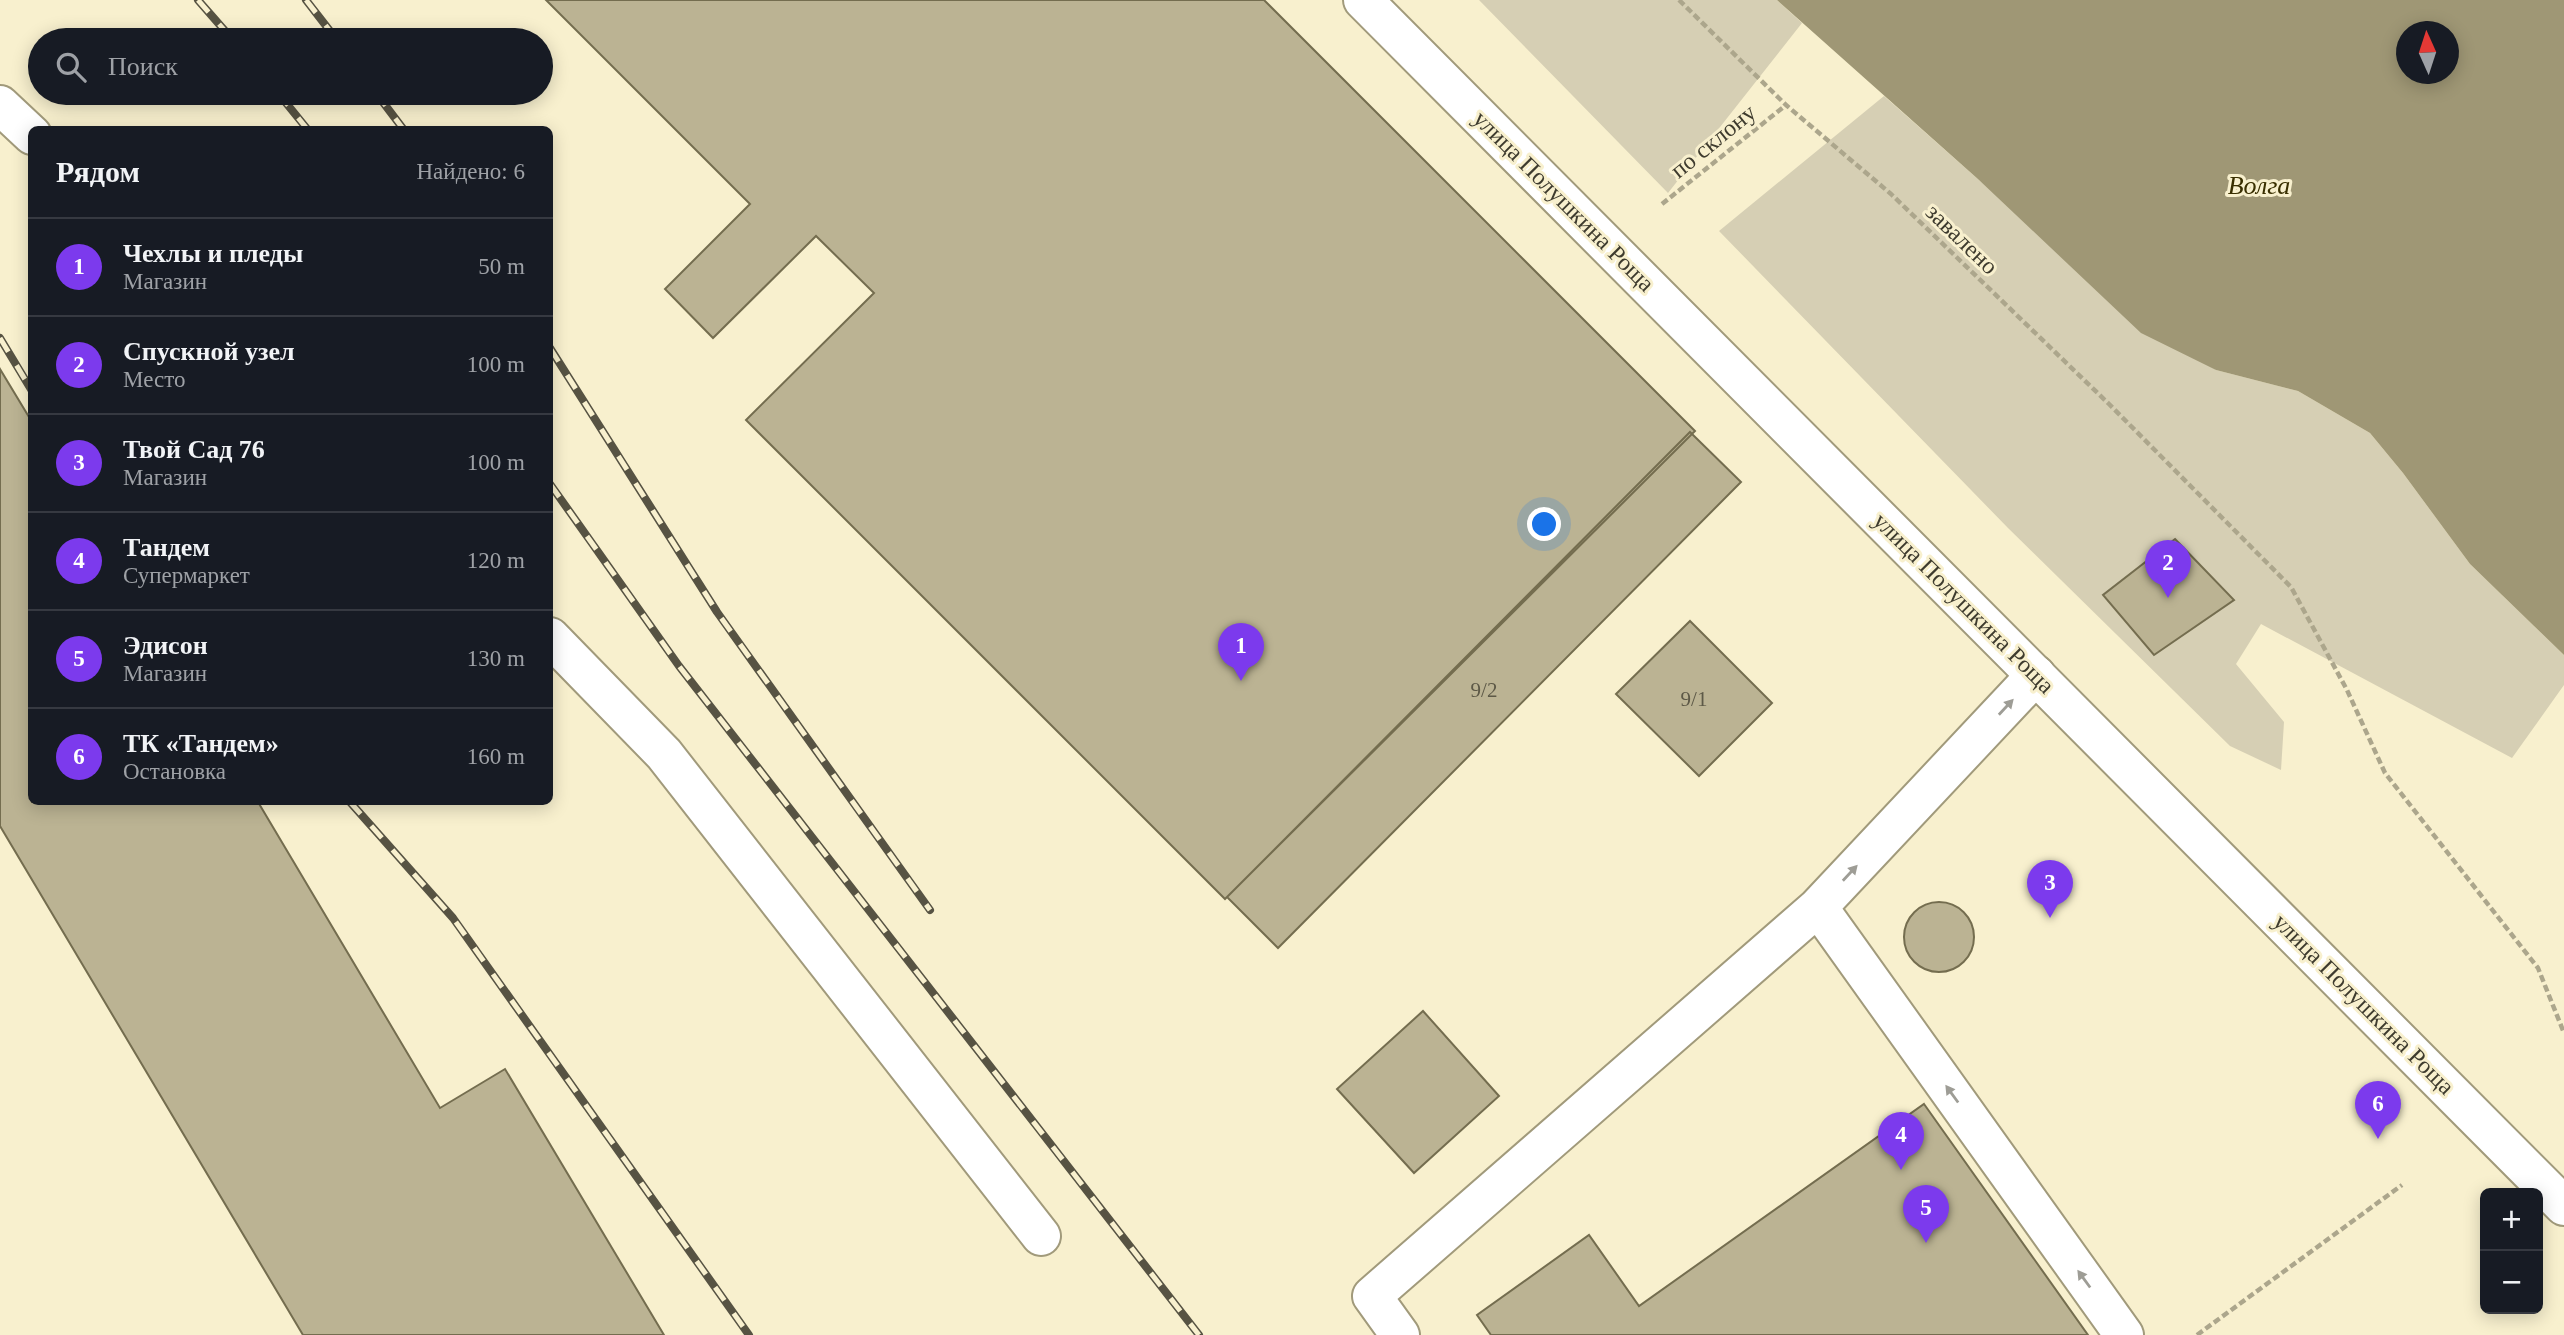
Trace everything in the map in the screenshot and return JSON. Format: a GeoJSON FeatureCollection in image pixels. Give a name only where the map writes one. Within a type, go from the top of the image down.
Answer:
{"type":"FeatureCollection","features":[{"type":"Feature","properties":{"kind":"main road","name":"улица Полушкина Роща"},"geometry":{"type":"LineString","coordinates":[[1363,0],[2564,1206]]}},
{"type":"Feature","properties":{"kind":"main road"},"geometry":{"type":"LineString","coordinates":[[0,105],[28,131]]}},
{"type":"Feature","properties":{"kind":"main road"},"geometry":{"type":"LineString","coordinates":[[553,641],[664,754],[1041,1236]]}},
{"type":"Feature","properties":{"kind":"main road"},"geometry":{"type":"LineString","coordinates":[[1400,1335],[1372,1296],[1818,907],[2036,675]]}},
{"type":"Feature","properties":{"kind":"main road"},"geometry":{"type":"LineString","coordinates":[[1818,907],[2124,1335]]}},
{"type":"Feature","properties":{"kind":"path","name":"завалено"},"geometry":{"type":"LineString","coordinates":[[1679,0],[1786,105],[1891,194],[2109,404],[2291,587],[2347,690],[2385,773],[2538,968],[2564,1033]]}},
{"type":"Feature","properties":{"kind":"path","name":"по склону"},"geometry":{"type":"LineString","coordinates":[[1662,204],[1786,105]]}},
{"type":"Feature","properties":{"kind":"path"},"geometry":{"type":"LineString","coordinates":[[2197,1335],[2402,1185]]}},
{"type":"Feature","properties":{"kind":"shaded area"},"geometry":{"type":"Polygon","coordinates":[[[1479,0],[1777,0],[1802,23],[1668,193],[1479,0]]]}},
{"type":"Feature","properties":{"kind":"shaded area"},"geometry":{"type":"Polygon","coordinates":[[[1884,96],[1979,180],[2216,370],[2298,391],[2370,433],[2470,564],[2564,655],[2564,685],[2512,758],[2261,624],[2236,664],[2284,722],[2281,770],[2230,746],[2008,528],[1719,231],[1884,96]]]}},
{"type":"Feature","properties":{"kind":"water","name":"Волга"},"geometry":{"type":"Polygon","coordinates":[[[1777,0],[2564,0],[2564,655],[2470,564],[2370,433],[2298,391],[2216,370],[2141,333],[1979,180],[1777,0]]]}},
{"type":"Feature","properties":{"kind":"building"},"geometry":{"type":"Polygon","coordinates":[[[546,0],[1264,0],[1695,431],[1225,899],[746,420],[874,293],[816,236],[713,338],[665,289],[750,204],[546,0]]]}},
{"type":"Feature","properties":{"kind":"building"},"geometry":{"type":"Polygon","coordinates":[[[0,369],[28,415],[28,805],[260,805],[440,1108],[505,1069],[664,1335],[303,1335],[0,826],[0,369]]]}},
{"type":"Feature","properties":{"kind":"building"},"geometry":{"type":"Polygon","coordinates":[[[1690,432],[1741,482],[1278,948],[1227,897],[1690,432]]]}},
{"type":"Feature","properties":{"kind":"building"},"geometry":{"type":"Polygon","coordinates":[[[2175,539],[2234,600],[2154,655],[2103,595],[2175,539]]]}},
{"type":"Feature","properties":{"kind":"building"},"geometry":{"type":"Polygon","coordinates":[[[1690,621],[1772,703],[1699,776],[1616,694],[1690,621]]]}},
{"type":"Feature","properties":{"kind":"building"},"geometry":{"type":"Polygon","coordinates":[[[1939,902],[1964,912],[1974,937],[1964,962],[1939,972],[1914,962],[1904,937],[1914,912],[1939,902]]]}},
{"type":"Feature","properties":{"kind":"building"},"geometry":{"type":"Polygon","coordinates":[[[1423,1011],[1499,1096],[1414,1173],[1337,1089],[1423,1011]]]}},
{"type":"Feature","properties":{"kind":"building"},"geometry":{"type":"Polygon","coordinates":[[[1924,1104],[2088,1335],[1491,1335],[1477,1315],[1589,1235],[1639,1306],[1924,1104]]]}},
{"type":"Feature","properties":{"kind":"railway"},"geometry":{"type":"LineString","coordinates":[[198,0],[222,28]]}},
{"type":"Feature","properties":{"kind":"railway"},"geometry":{"type":"LineString","coordinates":[[306,0],[328,28]]}},
{"type":"Feature","properties":{"kind":"railway"},"geometry":{"type":"LineString","coordinates":[[288,105],[305,126]]}},
{"type":"Feature","properties":{"kind":"railway"},"geometry":{"type":"LineString","coordinates":[[385,105],[401,126]]}},
{"type":"Feature","properties":{"kind":"railway"},"geometry":{"type":"LineString","coordinates":[[0,338],[28,384]]}},
{"type":"Feature","properties":{"kind":"railway"},"geometry":{"type":"LineString","coordinates":[[553,353],[717,612],[930,910]]}},
{"type":"Feature","properties":{"kind":"railway"},"geometry":{"type":"LineString","coordinates":[[553,488],[679,666],[1199,1335]]}},
{"type":"Feature","properties":{"kind":"railway"},"geometry":{"type":"LineString","coordinates":[[353,805],[453,918],[749,1335]]}},
{"type":"Feature","properties":{"kind":"place","name":"Спускной узел"},"geometry":{"type":"Point","coordinates":[2168,598]}},
{"type":"Feature","properties":{"kind":"place","name":"Чехлы и пледы"},"geometry":{"type":"Point","coordinates":[1241,681]}},
{"type":"Feature","properties":{"kind":"place","name":"Твой Сад 76"},"geometry":{"type":"Point","coordinates":[2050,918]}},
{"type":"Feature","properties":{"kind":"place","name":"ТК «Тандем»"},"geometry":{"type":"Point","coordinates":[2378,1139]}},
{"type":"Feature","properties":{"kind":"place","name":"Тандем"},"geometry":{"type":"Point","coordinates":[1901,1170]}},
{"type":"Feature","properties":{"kind":"place","name":"Эдисон"},"geometry":{"type":"Point","coordinates":[1926,1243]}}]}
